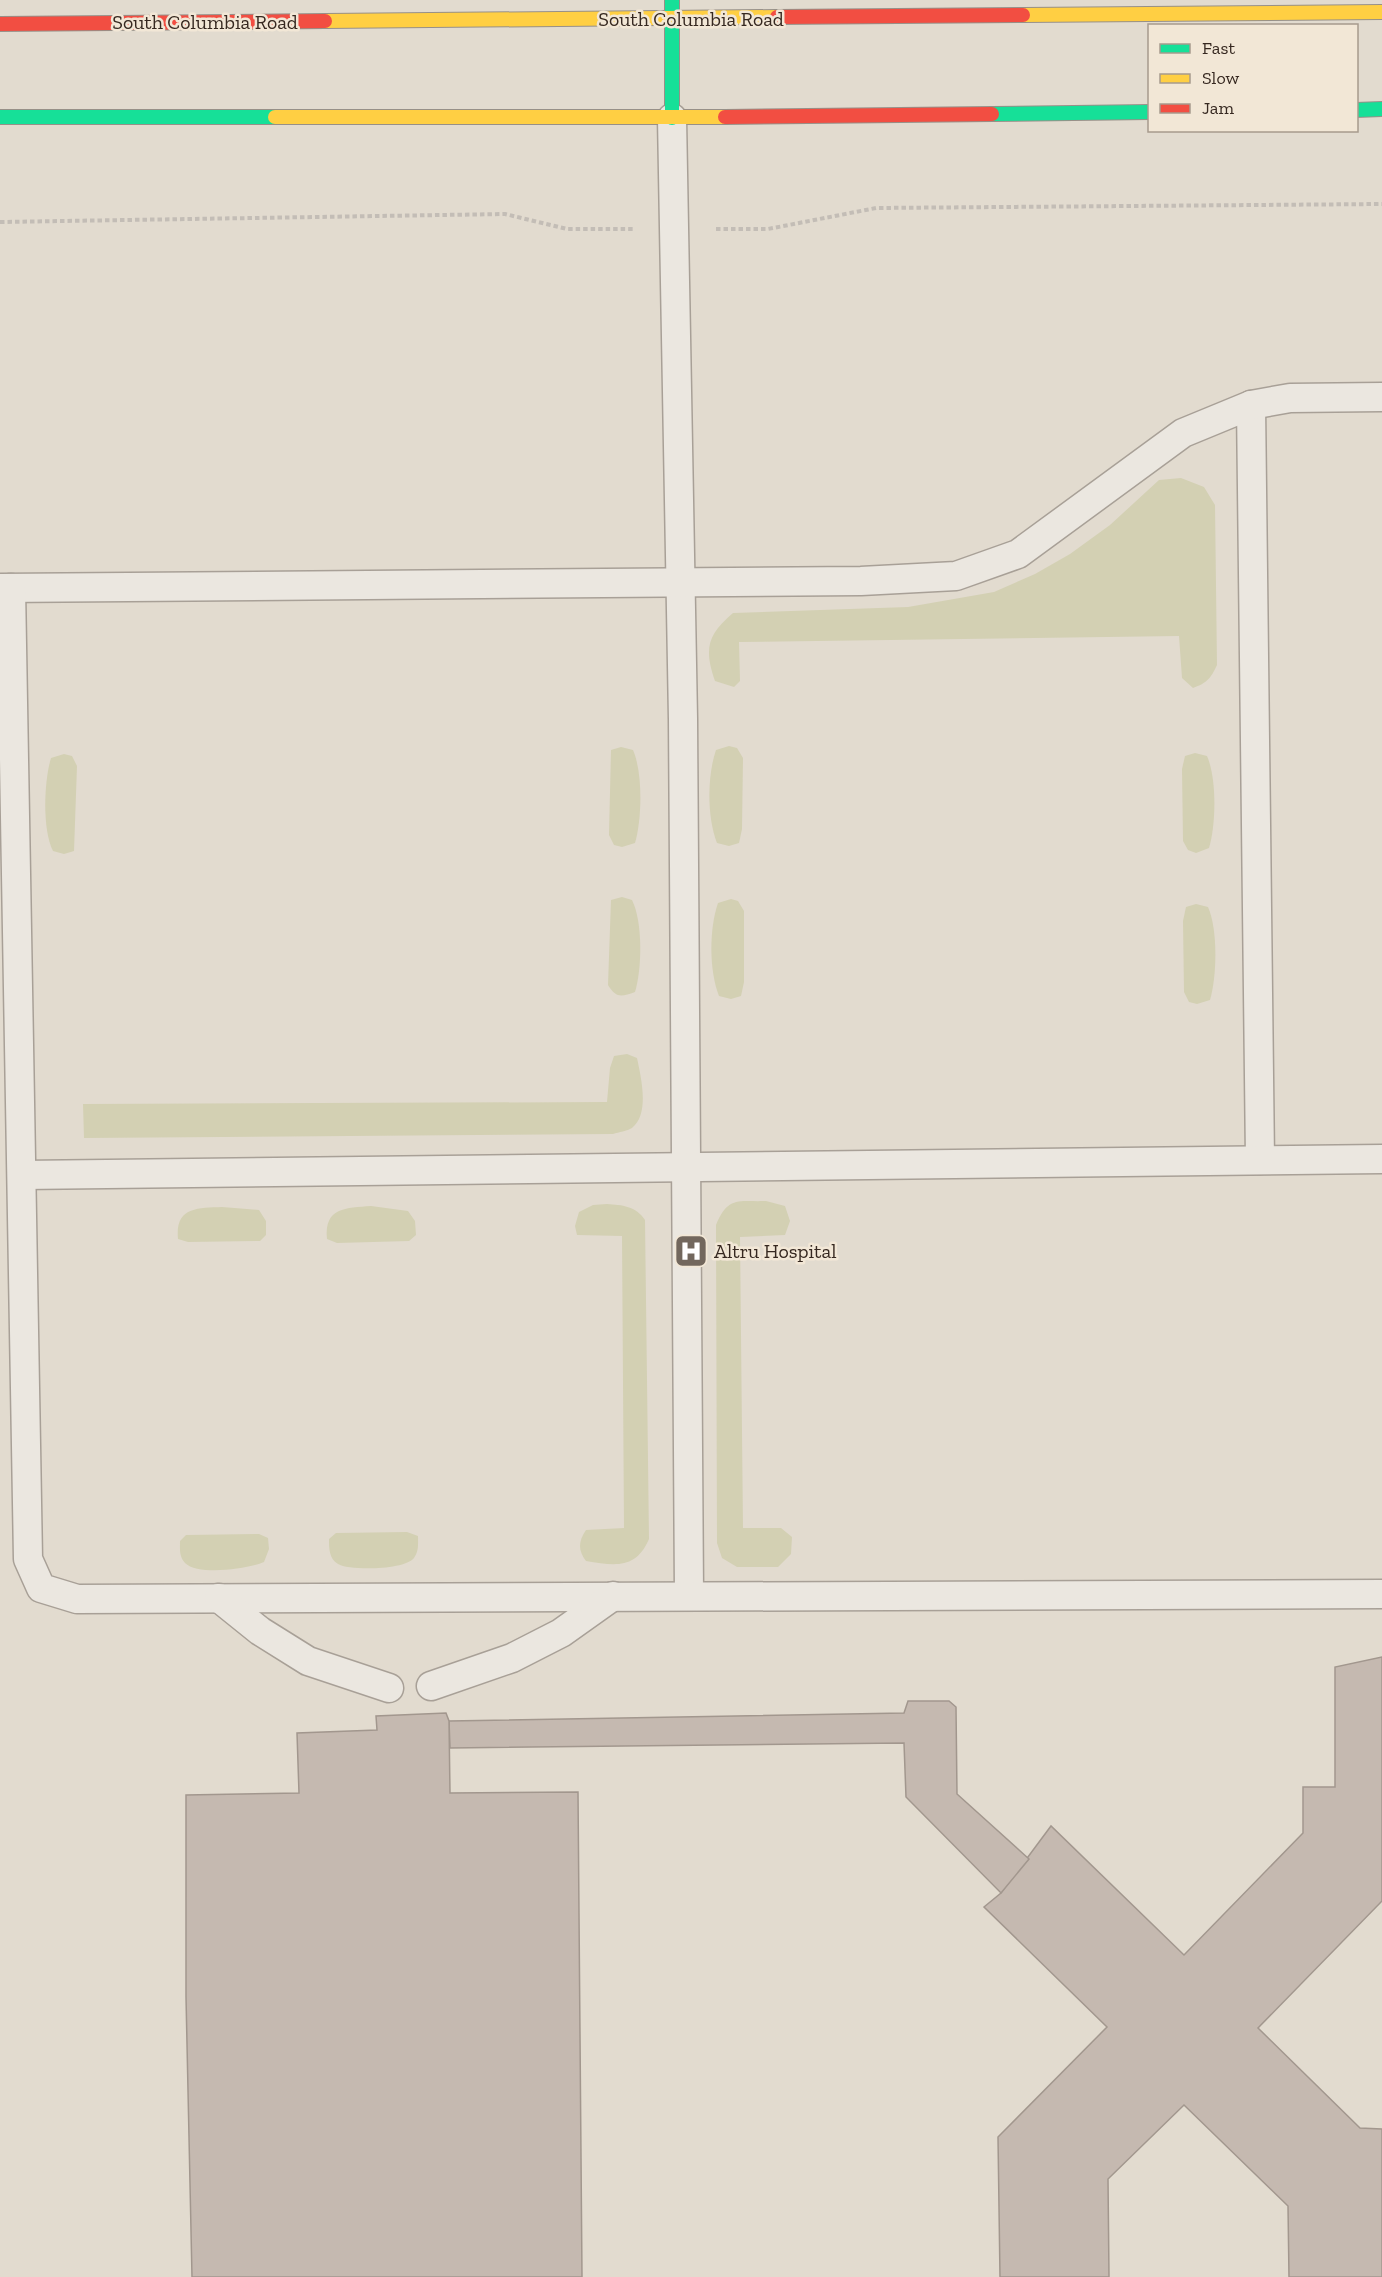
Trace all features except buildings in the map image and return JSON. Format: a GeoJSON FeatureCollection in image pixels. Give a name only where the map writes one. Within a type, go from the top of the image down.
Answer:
{"type":"FeatureCollection","features":[{"type":"Feature","properties":{"kind":"main road"},"geometry":{"type":"LineString","coordinates":[[672,0],[672,118]]}},
{"type":"Feature","properties":{"kind":"main road","name":"South Columbia Road"},"geometry":{"type":"LineString","coordinates":[[0,24],[1382,12]]}},
{"type":"Feature","properties":{"kind":"main road"},"geometry":{"type":"LineString","coordinates":[[1358,110],[1382,109]]}},
{"type":"Feature","properties":{"kind":"main road"},"geometry":{"type":"LineString","coordinates":[[0,117],[672,118],[1148,112]]}},
{"type":"Feature","properties":{"kind":"lane"},"geometry":{"type":"LineString","coordinates":[[672,118],[682,582],[689,1595]]}},
{"type":"Feature","properties":{"kind":"lane"},"geometry":{"type":"LineString","coordinates":[[1382,397],[1290,398],[1251,405],[1183,433],[1018,554],[956,576],[861,581],[5,588],[22,1175],[28,1559],[41,1588],[78,1599],[1382,1594]]}},
{"type":"Feature","properties":{"kind":"lane"},"geometry":{"type":"LineString","coordinates":[[1251,405],[1260,1160]]}},
{"type":"Feature","properties":{"kind":"lane"},"geometry":{"type":"LineString","coordinates":[[22,1175],[1382,1160]]}},
{"type":"Feature","properties":{"kind":"lane"},"geometry":{"type":"LineString","coordinates":[[431,1686],[512,1658],[561,1634],[613,1596]]}},
{"type":"Feature","properties":{"kind":"lane"},"geometry":{"type":"LineString","coordinates":[[219,1598],[260,1631],[308,1661],[389,1688]]}},
{"type":"Feature","properties":{"kind":"path"},"geometry":{"type":"LineString","coordinates":[[748,228],[768,229],[876,208],[1382,204]]}},
{"type":"Feature","properties":{"kind":"path"},"geometry":{"type":"LineString","coordinates":[[0,222],[505,213],[567,229]]}},
{"type":"Feature","properties":{"kind":"shaded area"},"geometry":{"type":"Polygon","coordinates":[[[1181,478],[1204,487],[1215,505],[1217,665],[1208,679],[1198,686],[1193,688],[1182,678],[1179,636],[739,642],[740,681],[734,687],[715,681],[710,660],[710,643],[718,628],[733,613],[908,607],[994,592],[1035,574],[1070,554],[1110,525],[1159,480],[1181,478]]]}},
{"type":"Feature","properties":{"kind":"shaded area"},"geometry":{"type":"Polygon","coordinates":[[[729,746],[737,748],[743,758],[742,829],[739,843],[729,846],[717,843],[711,822],[709,797],[716,750],[729,746]]]}},
{"type":"Feature","properties":{"kind":"shaded area"},"geometry":{"type":"Polygon","coordinates":[[[621,747],[633,750],[639,771],[640,796],[635,843],[622,847],[614,845],[609,835],[611,750],[621,747]]]}},
{"type":"Feature","properties":{"kind":"shaded area"},"geometry":{"type":"Polygon","coordinates":[[[1195,753],[1207,756],[1213,777],[1214,802],[1209,848],[1196,853],[1188,850],[1183,841],[1182,769],[1185,756],[1195,753]]]}},
{"type":"Feature","properties":{"kind":"shaded area"},"geometry":{"type":"Polygon","coordinates":[[[64,754],[72,756],[77,766],[74,851],[64,854],[53,851],[49,842],[45,805],[51,758],[64,754]]]}},
{"type":"Feature","properties":{"kind":"shaded area"},"geometry":{"type":"Polygon","coordinates":[[[622,897],[632,900],[636,909],[640,946],[635,992],[622,995],[616,994],[608,985],[611,900],[622,897]]]}},
{"type":"Feature","properties":{"kind":"shaded area"},"geometry":{"type":"Polygon","coordinates":[[[731,899],[738,901],[744,911],[744,982],[741,996],[731,999],[719,996],[713,975],[711,950],[718,903],[731,899]]]}},
{"type":"Feature","properties":{"kind":"shaded area"},"geometry":{"type":"Polygon","coordinates":[[[1196,904],[1208,907],[1214,928],[1215,953],[1210,1000],[1197,1004],[1189,1002],[1184,992],[1183,921],[1186,907],[1196,904]]]}},
{"type":"Feature","properties":{"kind":"shaded area"},"geometry":{"type":"Polygon","coordinates":[[[627,1054],[637,1058],[643,1105],[638,1122],[632,1128],[613,1134],[84,1138],[83,1104],[607,1102],[610,1068],[614,1056],[627,1054]]]}},
{"type":"Feature","properties":{"kind":"shaded area"},"geometry":{"type":"Polygon","coordinates":[[[766,1201],[785,1206],[790,1221],[785,1235],[740,1237],[743,1528],[781,1528],[792,1537],[791,1554],[778,1567],[737,1567],[722,1558],[717,1543],[716,1225],[725,1209],[735,1202],[766,1201]]]}},
{"type":"Feature","properties":{"kind":"shaded area"},"geometry":{"type":"Polygon","coordinates":[[[607,1204],[633,1209],[645,1220],[649,1539],[638,1556],[616,1564],[586,1561],[580,1546],[586,1530],[624,1528],[622,1236],[577,1235],[575,1226],[579,1212],[593,1205],[607,1204]]]}},
{"type":"Feature","properties":{"kind":"shaded area"},"geometry":{"type":"Polygon","coordinates":[[[371,1206],[408,1211],[415,1221],[416,1235],[409,1241],[337,1243],[327,1239],[329,1221],[338,1211],[371,1206]]]}},
{"type":"Feature","properties":{"kind":"shaded area"},"geometry":{"type":"Polygon","coordinates":[[[222,1207],[259,1210],[266,1221],[266,1235],[260,1241],[188,1242],[178,1239],[178,1228],[184,1215],[196,1209],[222,1207]]]}},
{"type":"Feature","properties":{"kind":"shaded area"},"geometry":{"type":"Polygon","coordinates":[[[407,1532],[418,1536],[417,1550],[414,1558],[400,1565],[354,1568],[338,1564],[330,1553],[329,1539],[336,1533],[407,1532]]]}},
{"type":"Feature","properties":{"kind":"shaded area"},"geometry":{"type":"Polygon","coordinates":[[[259,1534],[268,1538],[269,1549],[264,1562],[257,1565],[224,1570],[201,1569],[185,1563],[181,1555],[180,1541],[186,1535],[259,1534]]]}},
{"type":"Feature","properties":{"kind":"traffic: fast"},"geometry":{"type":"LineString","coordinates":[[672,0],[672,118]]}},
{"type":"Feature","properties":{"kind":"traffic: fast"},"geometry":{"type":"LineString","coordinates":[[1358,110],[1382,109]]}},
{"type":"Feature","properties":{"kind":"traffic: fast"},"geometry":{"type":"LineString","coordinates":[[992,114],[1148,112]]}},
{"type":"Feature","properties":{"kind":"traffic: fast"},"geometry":{"type":"LineString","coordinates":[[0,117],[275,117]]}},
{"type":"Feature","properties":{"kind":"traffic: slow"},"geometry":{"type":"LineString","coordinates":[[1023,15],[1382,12]]}},
{"type":"Feature","properties":{"kind":"traffic: slow"},"geometry":{"type":"LineString","coordinates":[[325,21],[777,17]]}},
{"type":"Feature","properties":{"kind":"traffic: slow"},"geometry":{"type":"LineString","coordinates":[[275,117],[725,117]]}},
{"type":"Feature","properties":{"kind":"traffic: jam"},"geometry":{"type":"LineString","coordinates":[[777,17],[1023,15]]}},
{"type":"Feature","properties":{"kind":"traffic: jam"},"geometry":{"type":"LineString","coordinates":[[0,24],[325,21]]}},
{"type":"Feature","properties":{"kind":"traffic: jam"},"geometry":{"type":"LineString","coordinates":[[725,117],[992,114]]}},
{"type":"Feature","properties":{"kind":"place","name":"Altru Hospital"},"geometry":{"type":"Point","coordinates":[691,1251]}}]}
